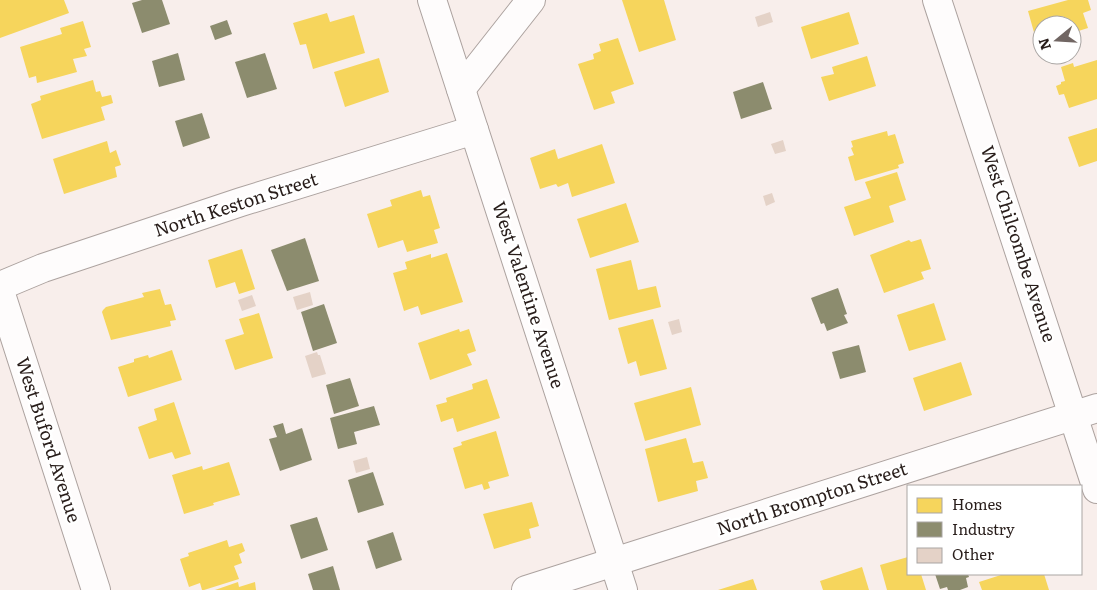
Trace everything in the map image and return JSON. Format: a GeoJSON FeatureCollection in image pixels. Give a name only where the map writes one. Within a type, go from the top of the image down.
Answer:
{"type":"FeatureCollection","features":[{"type":"Feature","properties":{"kind":"street","name":"West Valentine Avenue"},"geometry":{"type":"LineString","coordinates":[[432,0],[623,590]]}},
{"type":"Feature","properties":{"kind":"street"},"geometry":{"type":"LineString","coordinates":[[461,90],[531,0]]}},
{"type":"Feature","properties":{"kind":"street","name":"West Chilcombe Avenue"},"geometry":{"type":"LineString","coordinates":[[937,0],[1085,411],[1097,489]]}},
{"type":"Feature","properties":{"kind":"street","name":"North Keston Street"},"geometry":{"type":"LineString","coordinates":[[0,286],[43,268],[241,202],[474,130]]}},
{"type":"Feature","properties":{"kind":"street","name":"West Buford Avenue"},"geometry":{"type":"LineString","coordinates":[[0,291],[96,590]]}},
{"type":"Feature","properties":{"kind":"street","name":"North Brompton Street"},"geometry":{"type":"LineString","coordinates":[[526,590],[1085,411]]}},
{"type":"Feature","properties":{"kind":"building: Homes"},"geometry":{"type":"Polygon","coordinates":[[[0,0],[64,0],[69,13],[0,38],[0,0]]]}},
{"type":"Feature","properties":{"kind":"building: Homes"},"geometry":{"type":"Polygon","coordinates":[[[622,0],[664,0],[676,40],[639,52],[622,0]]]}},
{"type":"Feature","properties":{"kind":"building: Homes"},"geometry":{"type":"Polygon","coordinates":[[[1068,0],[1088,0],[1091,10],[1083,13],[1088,28],[1082,30],[1082,15],[1032,15],[1032,25],[1028,11],[1068,0]]]}},
{"type":"Feature","properties":{"kind":"building: Homes"},"geometry":{"type":"Polygon","coordinates":[[[849,12],[859,44],[811,59],[801,27],[849,12]]]}},
{"type":"Feature","properties":{"kind":"building: Homes"},"geometry":{"type":"Polygon","coordinates":[[[327,13],[330,22],[354,15],[365,53],[313,69],[306,44],[300,45],[293,23],[327,13]]]}},
{"type":"Feature","properties":{"kind":"building: Homes"},"geometry":{"type":"Polygon","coordinates":[[[83,21],[91,47],[84,49],[87,56],[73,59],[77,72],[37,83],[36,76],[29,78],[20,47],[62,34],[60,28],[83,21]]]}},
{"type":"Feature","properties":{"kind":"building: Homes"},"geometry":{"type":"Polygon","coordinates":[[[618,38],[634,84],[611,92],[615,103],[594,110],[578,64],[594,59],[593,54],[601,51],[599,44],[618,38]]]}},
{"type":"Feature","properties":{"kind":"building: Homes"},"geometry":{"type":"Polygon","coordinates":[[[867,56],[876,86],[829,101],[821,77],[834,74],[832,67],[867,56]]]}},
{"type":"Feature","properties":{"kind":"building: Homes"},"geometry":{"type":"Polygon","coordinates":[[[379,58],[389,92],[345,107],[334,72],[379,58]]]}},
{"type":"Feature","properties":{"kind":"building: Homes"},"geometry":{"type":"Polygon","coordinates":[[[1097,60],[1097,99],[1069,108],[1064,94],[1059,95],[1056,86],[1065,81],[1061,67],[1082,65],[1097,60]]]}},
{"type":"Feature","properties":{"kind":"building: Homes"},"geometry":{"type":"Polygon","coordinates":[[[93,80],[96,92],[100,91],[102,97],[111,95],[113,103],[101,107],[105,120],[42,139],[31,104],[41,100],[40,96],[93,80]]]}},
{"type":"Feature","properties":{"kind":"building: Homes"},"geometry":{"type":"Polygon","coordinates":[[[1097,128],[1097,161],[1079,167],[1068,137],[1097,128]]]}},
{"type":"Feature","properties":{"kind":"building: Homes"},"geometry":{"type":"Polygon","coordinates":[[[887,131],[888,136],[895,134],[904,163],[898,165],[899,168],[855,181],[848,157],[854,155],[851,141],[887,131]]]}},
{"type":"Feature","properties":{"kind":"building: Homes"},"geometry":{"type":"Polygon","coordinates":[[[107,141],[110,153],[116,150],[121,165],[115,167],[117,177],[64,194],[53,159],[107,141]]]}},
{"type":"Feature","properties":{"kind":"building: Homes"},"geometry":{"type":"Polygon","coordinates":[[[602,144],[615,183],[572,197],[568,183],[558,187],[556,184],[540,189],[530,158],[555,149],[558,159],[602,144]]]}},
{"type":"Feature","properties":{"kind":"building: Homes"},"geometry":{"type":"Polygon","coordinates":[[[897,172],[906,200],[889,206],[894,222],[854,236],[844,207],[871,198],[865,182],[897,172]]]}},
{"type":"Feature","properties":{"kind":"building: Homes"},"geometry":{"type":"Polygon","coordinates":[[[421,190],[423,197],[430,195],[440,228],[434,230],[438,243],[407,252],[403,240],[378,248],[367,214],[392,206],[390,200],[421,190]]]}},
{"type":"Feature","properties":{"kind":"building: Homes"},"geometry":{"type":"Polygon","coordinates":[[[626,203],[639,242],[590,258],[577,219],[626,203]]]}},
{"type":"Feature","properties":{"kind":"building: Homes"},"geometry":{"type":"Polygon","coordinates":[[[921,239],[931,269],[921,272],[924,279],[884,293],[870,255],[909,240],[911,242],[921,239]]]}},
{"type":"Feature","properties":{"kind":"building: Homes"},"geometry":{"type":"Polygon","coordinates":[[[242,249],[255,289],[239,294],[235,282],[216,288],[208,260],[242,249]]]}},
{"type":"Feature","properties":{"kind":"building: Homes"},"geometry":{"type":"Polygon","coordinates":[[[447,253],[463,302],[421,315],[418,306],[404,311],[393,273],[407,269],[405,262],[431,254],[431,258],[447,253]]]}},
{"type":"Feature","properties":{"kind":"building: Homes"},"geometry":{"type":"Polygon","coordinates":[[[631,260],[638,290],[656,286],[661,307],[609,320],[596,269],[631,260]]]}},
{"type":"Feature","properties":{"kind":"building: Homes"},"geometry":{"type":"Polygon","coordinates":[[[160,289],[165,305],[171,304],[176,320],[170,321],[171,326],[111,340],[103,310],[106,307],[144,297],[142,293],[160,289]]]}},
{"type":"Feature","properties":{"kind":"building: Homes"},"geometry":{"type":"Polygon","coordinates":[[[934,303],[946,340],[909,351],[897,315],[934,303]]]}},
{"type":"Feature","properties":{"kind":"building: Homes"},"geometry":{"type":"Polygon","coordinates":[[[259,313],[273,358],[235,370],[225,340],[244,334],[239,319],[259,313]]]}},
{"type":"Feature","properties":{"kind":"building: Homes"},"geometry":{"type":"Polygon","coordinates":[[[653,319],[667,369],[640,376],[636,361],[628,364],[618,328],[653,319]]]}},
{"type":"Feature","properties":{"kind":"building: Homes"},"geometry":{"type":"Polygon","coordinates":[[[459,329],[460,332],[469,329],[476,351],[467,354],[472,365],[430,380],[418,343],[459,329]]]}},
{"type":"Feature","properties":{"kind":"building: Homes"},"geometry":{"type":"Polygon","coordinates":[[[172,350],[182,380],[128,397],[118,367],[134,362],[134,359],[148,355],[149,358],[172,350]]]}},
{"type":"Feature","properties":{"kind":"building: Homes"},"geometry":{"type":"Polygon","coordinates":[[[961,362],[972,395],[924,411],[913,378],[961,362]]]}},
{"type":"Feature","properties":{"kind":"building: Homes"},"geometry":{"type":"Polygon","coordinates":[[[487,379],[500,418],[457,432],[453,418],[441,422],[436,405],[447,402],[446,398],[473,389],[472,384],[487,379]]]}},
{"type":"Feature","properties":{"kind":"building: Homes"},"geometry":{"type":"Polygon","coordinates":[[[691,387],[701,425],[645,441],[634,403],[691,387]]]}},
{"type":"Feature","properties":{"kind":"building: Homes"},"geometry":{"type":"Polygon","coordinates":[[[174,402],[191,454],[175,459],[172,452],[149,459],[138,427],[157,420],[154,409],[174,402]]]}},
{"type":"Feature","properties":{"kind":"building: Homes"},"geometry":{"type":"Polygon","coordinates":[[[496,431],[509,476],[488,482],[490,488],[484,490],[482,484],[465,489],[453,448],[462,445],[461,442],[496,431]]]}},
{"type":"Feature","properties":{"kind":"building: Homes"},"geometry":{"type":"Polygon","coordinates":[[[686,438],[693,463],[703,461],[708,478],[696,481],[698,491],[658,502],[645,449],[686,438]]]}},
{"type":"Feature","properties":{"kind":"building: Homes"},"geometry":{"type":"Polygon","coordinates":[[[229,462],[240,495],[184,514],[172,475],[202,466],[203,470],[229,462]]]}},
{"type":"Feature","properties":{"kind":"building: Homes"},"geometry":{"type":"Polygon","coordinates":[[[532,502],[539,526],[529,529],[531,538],[494,549],[483,514],[532,502]]]}},
{"type":"Feature","properties":{"kind":"building: Homes"},"geometry":{"type":"Polygon","coordinates":[[[227,540],[229,547],[242,543],[245,551],[239,554],[242,563],[234,566],[239,579],[204,590],[202,590],[200,583],[189,587],[180,559],[189,556],[188,553],[227,540]]]}},
{"type":"Feature","properties":{"kind":"building: Homes"},"geometry":{"type":"Polygon","coordinates":[[[907,557],[907,575],[921,575],[926,590],[887,590],[880,565],[907,557]]]}},
{"type":"Feature","properties":{"kind":"building: Homes"},"geometry":{"type":"Polygon","coordinates":[[[862,567],[869,590],[823,590],[820,581],[862,567]]]}},
{"type":"Feature","properties":{"kind":"building: Homes"},"geometry":{"type":"Polygon","coordinates":[[[1001,575],[1044,575],[1049,590],[982,590],[979,582],[1001,575]]]}},
{"type":"Feature","properties":{"kind":"building: Homes"},"geometry":{"type":"Polygon","coordinates":[[[753,579],[757,590],[718,590],[753,579]]]}},
{"type":"Feature","properties":{"kind":"building: Homes"},"geometry":{"type":"Polygon","coordinates":[[[238,582],[239,587],[255,582],[256,590],[215,590],[238,582]]]}},
{"type":"Feature","properties":{"kind":"building: Industry"},"geometry":{"type":"Polygon","coordinates":[[[142,0],[162,0],[170,24],[142,33],[132,3],[142,0]]]}},
{"type":"Feature","properties":{"kind":"building: Industry"},"geometry":{"type":"Polygon","coordinates":[[[227,20],[232,34],[215,40],[210,26],[227,20]]]}},
{"type":"Feature","properties":{"kind":"building: Industry"},"geometry":{"type":"Polygon","coordinates":[[[178,53],[185,80],[159,87],[152,61],[178,53]]]}},
{"type":"Feature","properties":{"kind":"building: Industry"},"geometry":{"type":"Polygon","coordinates":[[[265,53],[277,89],[247,98],[235,62],[265,53]]]}},
{"type":"Feature","properties":{"kind":"building: Industry"},"geometry":{"type":"Polygon","coordinates":[[[763,82],[772,109],[741,119],[733,92],[763,82]]]}},
{"type":"Feature","properties":{"kind":"building: Industry"},"geometry":{"type":"Polygon","coordinates":[[[202,113],[210,138],[183,147],[175,121],[202,113]]]}},
{"type":"Feature","properties":{"kind":"building: Industry"},"geometry":{"type":"Polygon","coordinates":[[[305,238],[319,281],[287,291],[271,250],[305,238]]]}},
{"type":"Feature","properties":{"kind":"building: Industry"},"geometry":{"type":"Polygon","coordinates":[[[838,288],[847,314],[844,315],[848,323],[827,331],[824,323],[821,324],[811,298],[838,288]]]}},
{"type":"Feature","properties":{"kind":"building: Industry"},"geometry":{"type":"Polygon","coordinates":[[[324,304],[337,343],[313,351],[301,312],[324,304]]]}},
{"type":"Feature","properties":{"kind":"building: Industry"},"geometry":{"type":"Polygon","coordinates":[[[859,345],[866,372],[840,379],[832,352],[859,345]]]}},
{"type":"Feature","properties":{"kind":"building: Industry"},"geometry":{"type":"Polygon","coordinates":[[[350,378],[359,406],[334,414],[326,385],[350,378]]]}},
{"type":"Feature","properties":{"kind":"building: Industry"},"geometry":{"type":"Polygon","coordinates":[[[374,406],[380,425],[354,432],[357,444],[338,449],[330,418],[374,406]]]}},
{"type":"Feature","properties":{"kind":"building: Industry"},"geometry":{"type":"Polygon","coordinates":[[[283,423],[286,434],[302,428],[312,460],[280,471],[269,439],[277,437],[273,426],[283,423]]]}},
{"type":"Feature","properties":{"kind":"building: Industry"},"geometry":{"type":"Polygon","coordinates":[[[373,472],[384,505],[358,513],[348,480],[373,472]]]}},
{"type":"Feature","properties":{"kind":"building: Industry"},"geometry":{"type":"Polygon","coordinates":[[[317,517],[328,550],[301,559],[290,525],[317,517]]]}},
{"type":"Feature","properties":{"kind":"building: Industry"},"geometry":{"type":"Polygon","coordinates":[[[393,532],[402,560],[376,569],[367,541],[393,532]]]}},
{"type":"Feature","properties":{"kind":"building: Industry"},"geometry":{"type":"Polygon","coordinates":[[[333,566],[340,590],[313,590],[308,574],[333,566]]]}},
{"type":"Feature","properties":{"kind":"building: Industry"},"geometry":{"type":"Polygon","coordinates":[[[935,575],[968,575],[969,577],[966,578],[968,587],[960,590],[948,590],[947,587],[940,589],[935,575]]]}},
{"type":"Feature","properties":{"kind":"building: Other"},"geometry":{"type":"Polygon","coordinates":[[[770,12],[773,22],[758,27],[755,17],[770,12]]]}},
{"type":"Feature","properties":{"kind":"building: Other"},"geometry":{"type":"Polygon","coordinates":[[[783,140],[786,151],[775,154],[771,144],[783,140]]]}},
{"type":"Feature","properties":{"kind":"building: Other"},"geometry":{"type":"Polygon","coordinates":[[[772,193],[775,202],[766,206],[763,196],[772,193]]]}},
{"type":"Feature","properties":{"kind":"building: Other"},"geometry":{"type":"Polygon","coordinates":[[[310,292],[313,305],[297,310],[293,297],[310,292]]]}},
{"type":"Feature","properties":{"kind":"building: Other"},"geometry":{"type":"Polygon","coordinates":[[[252,295],[256,306],[242,311],[238,300],[252,295]]]}},
{"type":"Feature","properties":{"kind":"building: Other"},"geometry":{"type":"Polygon","coordinates":[[[679,319],[682,332],[672,335],[668,322],[679,319]]]}},
{"type":"Feature","properties":{"kind":"building: Other"},"geometry":{"type":"Polygon","coordinates":[[[317,352],[320,355],[326,374],[312,378],[305,356],[317,352]]]}},
{"type":"Feature","properties":{"kind":"building: Other"},"geometry":{"type":"Polygon","coordinates":[[[367,457],[370,469],[356,473],[353,461],[367,457]]]}}]}
